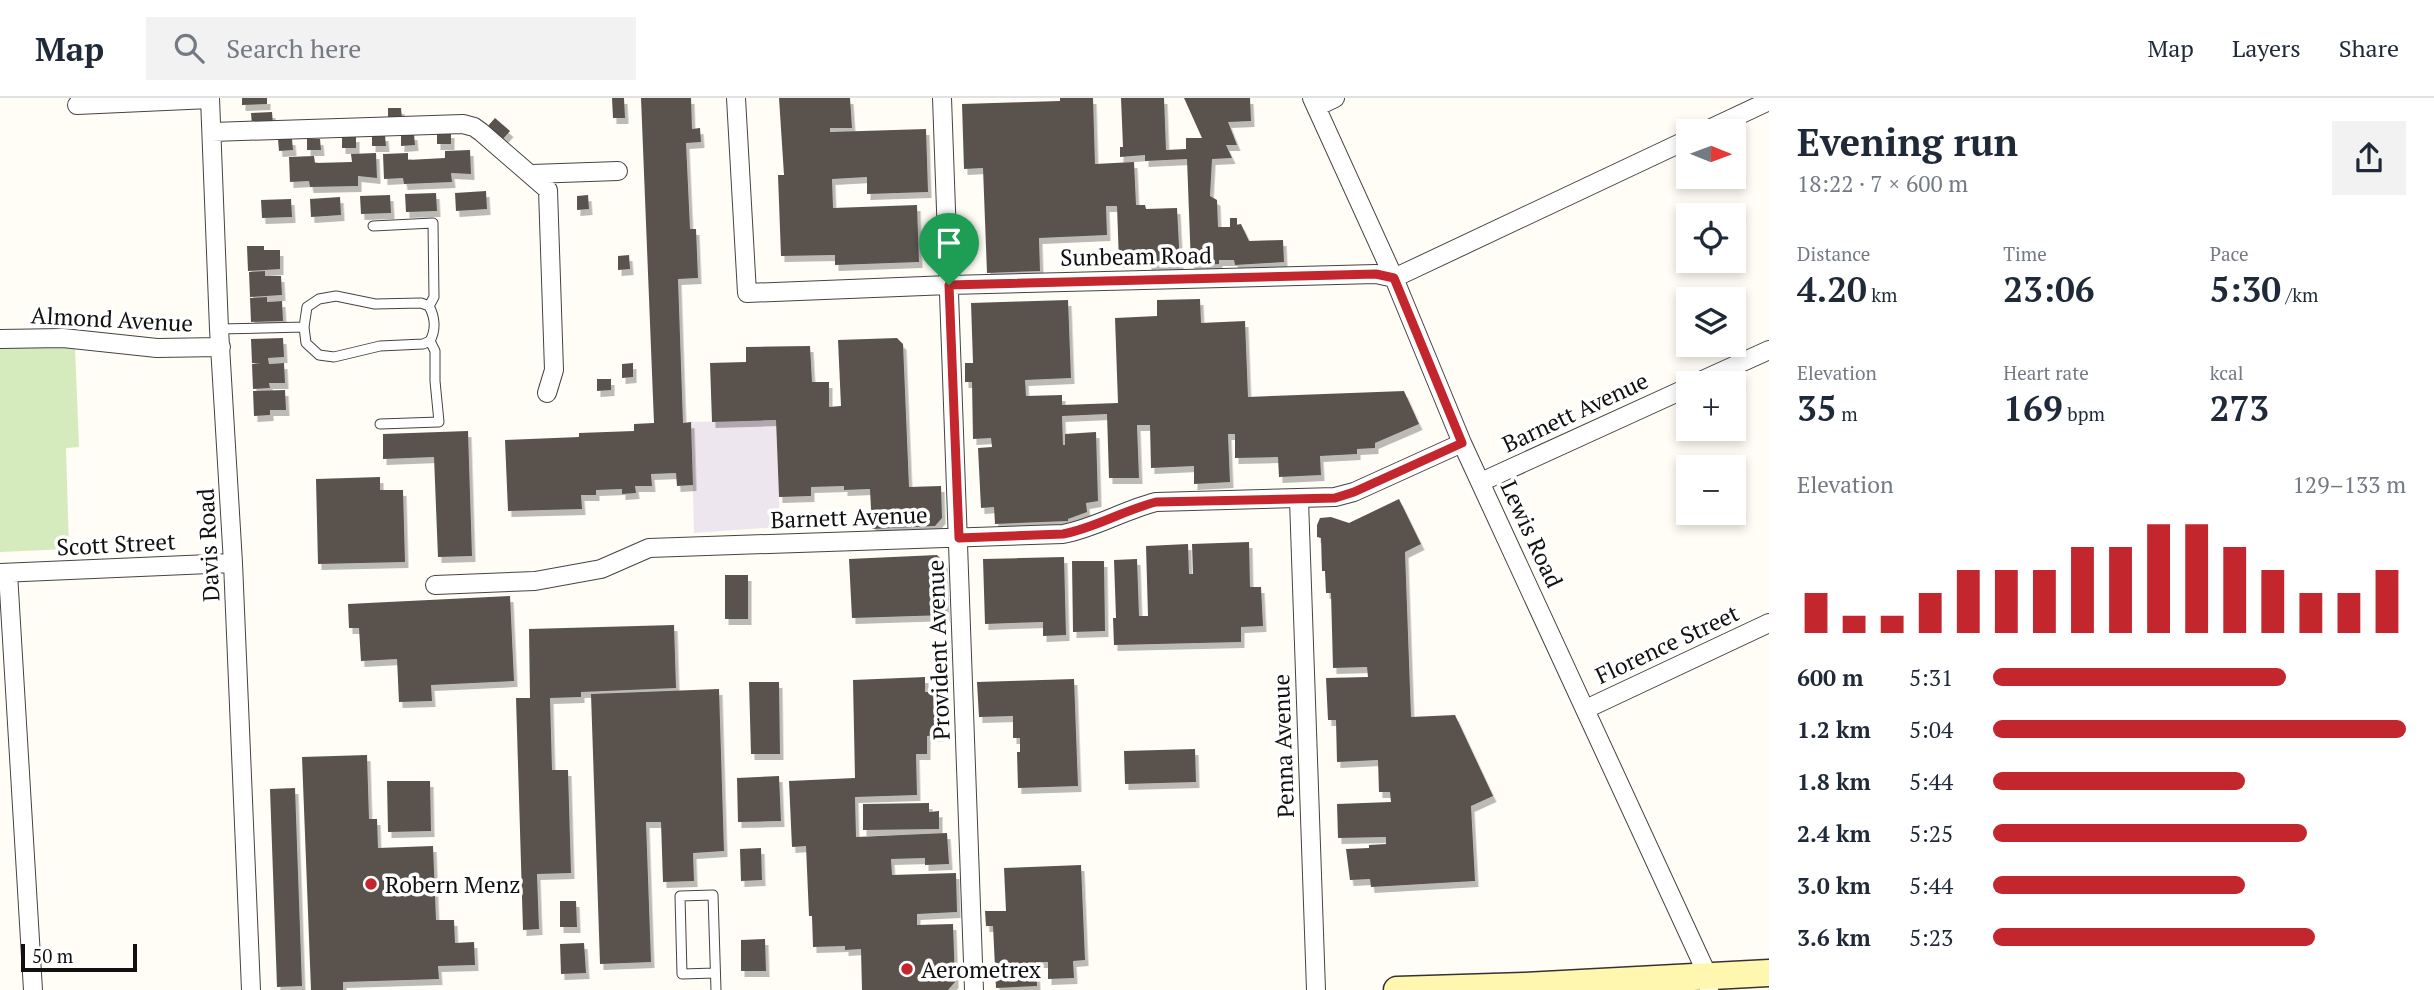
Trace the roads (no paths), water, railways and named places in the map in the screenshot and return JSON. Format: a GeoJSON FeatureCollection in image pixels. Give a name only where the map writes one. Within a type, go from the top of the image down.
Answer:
{"type":"FeatureCollection","features":[{"type":"Feature","properties":{"kind":"main road"},"geometry":{"type":"LineString","coordinates":[[1397,990],[1709,983],[1769,973]]}},
{"type":"Feature","properties":{"kind":"street","name":"Sunbeam Road"},"geometry":{"type":"LineString","coordinates":[[736,98],[747,293],[1376,274],[1394,278]]}},
{"type":"Feature","properties":{"kind":"street","name":"Provident Avenue"},"geometry":{"type":"LineString","coordinates":[[942,98],[974,990]]}},
{"type":"Feature","properties":{"kind":"street"},"geometry":{"type":"LineString","coordinates":[[1314,102],[1335,98]]}},
{"type":"Feature","properties":{"kind":"street"},"geometry":{"type":"LineString","coordinates":[[77,105],[211,99]]}},
{"type":"Feature","properties":{"kind":"street","name":"Davis Road"},"geometry":{"type":"LineString","coordinates":[[211,99],[251,990]]}},
{"type":"Feature","properties":{"kind":"street"},"geometry":{"type":"LineString","coordinates":[[1731,119],[1769,101]]}},
{"type":"Feature","properties":{"kind":"street","name":"Lewis Road"},"geometry":{"type":"LineString","coordinates":[[1314,102],[1394,278],[1462,443],[1586,709],[1709,983]]}},
{"type":"Feature","properties":{"kind":"street"},"geometry":{"type":"LineString","coordinates":[[212,132],[467,124],[474,127],[547,187],[550,199],[554,370],[547,393]]}},
{"type":"Feature","properties":{"kind":"street"},"geometry":{"type":"LineString","coordinates":[[1394,278],[1676,145]]}},
{"type":"Feature","properties":{"kind":"street"},"geometry":{"type":"LineString","coordinates":[[532,174],[618,171]]}},
{"type":"Feature","properties":{"kind":"street","name":"Almond Avenue"},"geometry":{"type":"LineString","coordinates":[[0,339],[63,338],[157,348],[220,338]]}},
{"type":"Feature","properties":{"kind":"street"},"geometry":{"type":"LineString","coordinates":[[1723,371],[1769,350]]}},
{"type":"Feature","properties":{"kind":"street","name":"Barnett Avenue"},"geometry":{"type":"LineString","coordinates":[[1481,482],[1676,393]]}},
{"type":"Feature","properties":{"kind":"street","name":"Barnett Avenue"},"geometry":{"type":"LineString","coordinates":[[435,585],[535,581],[601,569],[649,548],[1063,534],[1079,531],[1125,511],[1156,502],[1335,498],[1462,443]]}},
{"type":"Feature","properties":{"kind":"street","name":"Penna Avenue"},"geometry":{"type":"LineString","coordinates":[[1300,500],[1316,990]]}},
{"type":"Feature","properties":{"kind":"street","name":"Scott Street"},"geometry":{"type":"LineString","coordinates":[[4,573],[233,563]]}},
{"type":"Feature","properties":{"kind":"street"},"geometry":{"type":"LineString","coordinates":[[4,573],[33,990]]}},
{"type":"Feature","properties":{"kind":"street","name":"Florence Street"},"geometry":{"type":"LineString","coordinates":[[1586,709],[1769,623]]}},
{"type":"Feature","properties":{"kind":"lane"},"geometry":{"type":"LineString","coordinates":[[373,226],[433,223],[434,297],[429,306]]}},
{"type":"Feature","properties":{"kind":"lane"},"geometry":{"type":"LineString","coordinates":[[336,296],[375,304],[421,303],[429,306],[433,314],[434,334],[430,341],[423,344],[380,346],[334,357],[319,355],[306,344],[304,327],[307,307],[319,299],[336,296]]}},
{"type":"Feature","properties":{"kind":"lane"},"geometry":{"type":"LineString","coordinates":[[220,338],[304,327]]}},
{"type":"Feature","properties":{"kind":"lane"},"geometry":{"type":"LineString","coordinates":[[380,424],[439,422],[435,351],[430,341]]}},
{"type":"Feature","properties":{"kind":"lane"},"geometry":{"type":"LineString","coordinates":[[715,973],[682,974],[680,896],[713,895],[716,990]]}},
{"type":"Feature","properties":{"kind":"place","name":"Robern Menz"},"geometry":{"type":"Point","coordinates":[371,884]}},
{"type":"Feature","properties":{"kind":"place","name":"Aerometrex"},"geometry":{"type":"Point","coordinates":[907,969]}}]}
